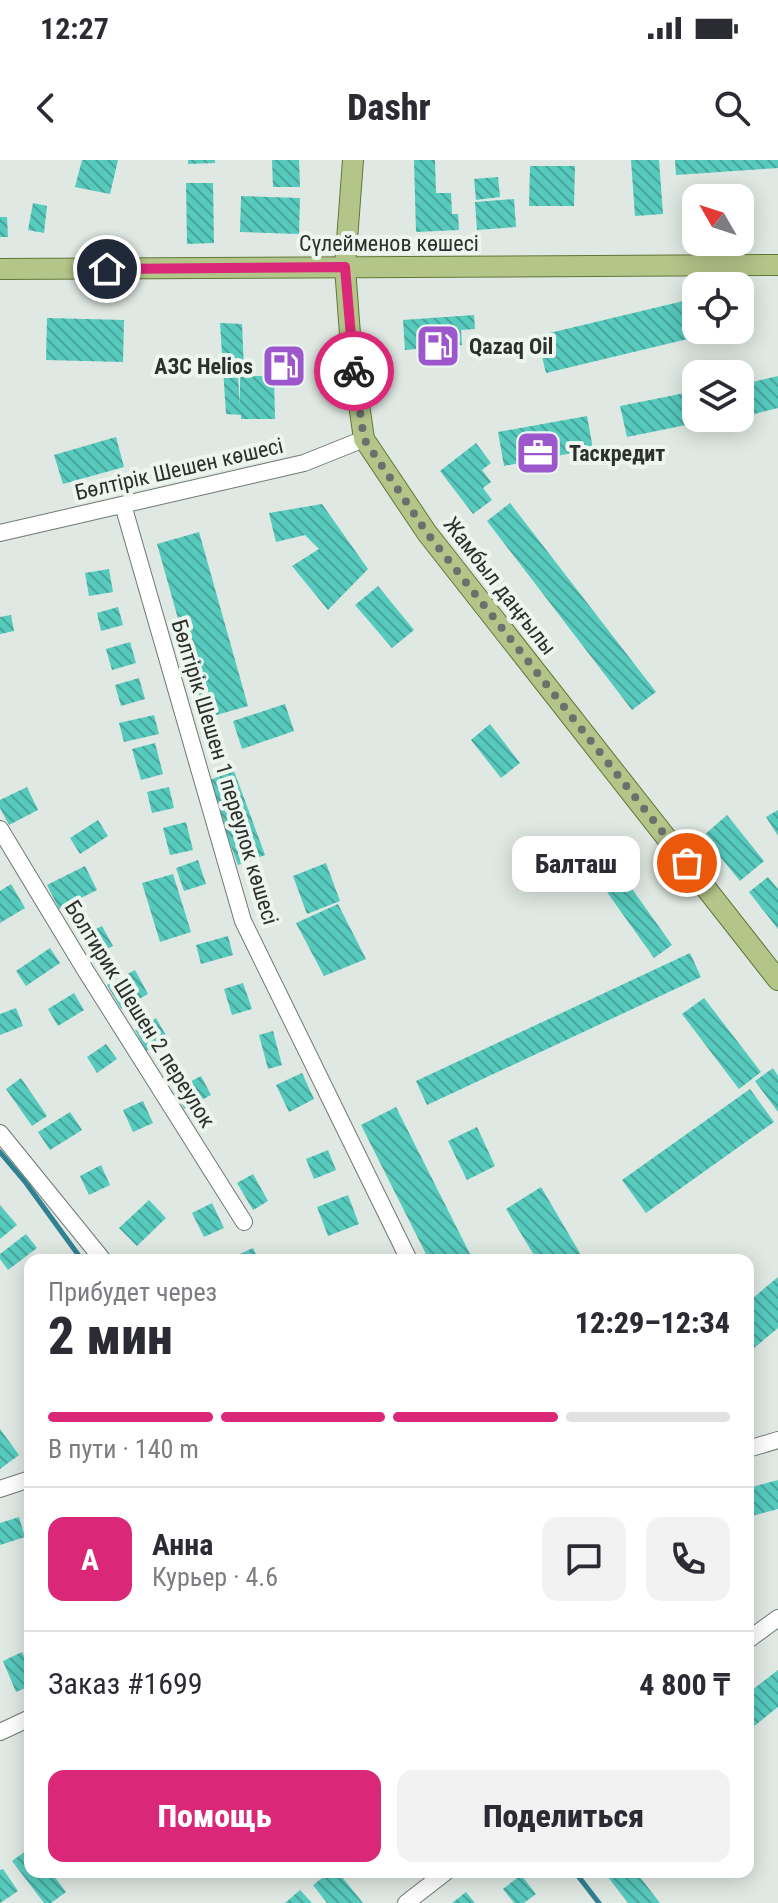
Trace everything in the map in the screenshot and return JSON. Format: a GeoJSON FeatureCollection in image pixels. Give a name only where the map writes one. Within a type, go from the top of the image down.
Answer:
{"type":"FeatureCollection","features":[{"type":"Feature","properties":{"kind":"main road","name":"Жамбыл даңғылы"},"geometry":{"type":"LineString","coordinates":[[353,160],[345,267],[351,348],[364,439],[427,533],[778,980]]}},
{"type":"Feature","properties":{"kind":"main road","name":"Сүлейменов көшесі"},"geometry":{"type":"LineString","coordinates":[[0,269],[778,265]]}},
{"type":"Feature","properties":{"kind":"street","name":"Бөлтірік Шешен көшесі"},"geometry":{"type":"LineString","coordinates":[[0,533],[304,463],[364,439]]}},
{"type":"Feature","properties":{"kind":"street","name":"Бөлтірік Шешен 1 переулок көшесі"},"geometry":{"type":"LineString","coordinates":[[123,505],[243,921],[406,1254]]}},
{"type":"Feature","properties":{"kind":"street","name":"Болтирик Шешен 2 переулок"},"geometry":{"type":"LineString","coordinates":[[0,829],[244,1222]]}},
{"type":"Feature","properties":{"kind":"street"},"geometry":{"type":"LineString","coordinates":[[0,1133],[98,1254]]}},
{"type":"Feature","properties":{"kind":"street"},"geometry":{"type":"LineString","coordinates":[[754,1447],[778,1440]]}},
{"type":"Feature","properties":{"kind":"street"},"geometry":{"type":"LineString","coordinates":[[0,1489],[24,1481]]}},
{"type":"Feature","properties":{"kind":"street"},"geometry":{"type":"LineString","coordinates":[[754,1636],[778,1618]]}},
{"type":"Feature","properties":{"kind":"street"},"geometry":{"type":"LineString","coordinates":[[0,1732],[24,1721]]}},
{"type":"Feature","properties":{"kind":"street"},"geometry":{"type":"LineString","coordinates":[[406,1903],[438,1878]]}},
{"type":"Feature","properties":{"kind":"building"},"geometry":{"type":"Polygon","coordinates":[[[82,160],[118,160],[110,194],[75,187],[82,160]]]}},
{"type":"Feature","properties":{"kind":"building"},"geometry":{"type":"Polygon","coordinates":[[[188,160],[215,160],[215,163],[188,164],[188,160]]]}},
{"type":"Feature","properties":{"kind":"building"},"geometry":{"type":"Polygon","coordinates":[[[272,160],[299,160],[300,187],[273,187],[272,160]]]}},
{"type":"Feature","properties":{"kind":"building"},"geometry":{"type":"Polygon","coordinates":[[[414,160],[435,160],[436,193],[451,193],[452,214],[458,214],[459,230],[416,232],[414,160]]]}},
{"type":"Feature","properties":{"kind":"building"},"geometry":{"type":"Polygon","coordinates":[[[631,160],[659,160],[663,214],[635,216],[631,160]]]}},
{"type":"Feature","properties":{"kind":"building"},"geometry":{"type":"Polygon","coordinates":[[[675,160],[778,160],[778,168],[676,175],[675,160]]]}},
{"type":"Feature","properties":{"kind":"building"},"geometry":{"type":"Polygon","coordinates":[[[530,166],[575,166],[574,206],[529,206],[530,166]]]}},
{"type":"Feature","properties":{"kind":"building"},"geometry":{"type":"Polygon","coordinates":[[[498,177],[500,197],[476,200],[474,179],[498,177]]]}},
{"type":"Feature","properties":{"kind":"building"},"geometry":{"type":"Polygon","coordinates":[[[186,183],[213,183],[214,243],[187,244],[186,183]]]}},
{"type":"Feature","properties":{"kind":"building"},"geometry":{"type":"Polygon","coordinates":[[[241,196],[300,198],[299,234],[240,232],[241,196]]]}},
{"type":"Feature","properties":{"kind":"building"},"geometry":{"type":"Polygon","coordinates":[[[514,199],[516,227],[477,230],[475,202],[514,199]]]}},
{"type":"Feature","properties":{"kind":"building"},"geometry":{"type":"Polygon","coordinates":[[[33,203],[47,206],[44,233],[28,230],[33,203]]]}},
{"type":"Feature","properties":{"kind":"building"},"geometry":{"type":"Polygon","coordinates":[[[0,217],[7,217],[8,237],[0,237],[0,217]]]}},
{"type":"Feature","properties":{"kind":"building"},"geometry":{"type":"Polygon","coordinates":[[[682,301],[682,340],[546,373],[537,336],[682,301]]]}},
{"type":"Feature","properties":{"kind":"building"},"geometry":{"type":"Polygon","coordinates":[[[474,315],[475,329],[461,330],[462,345],[405,350],[403,320],[474,315]]]}},
{"type":"Feature","properties":{"kind":"building"},"geometry":{"type":"Polygon","coordinates":[[[47,318],[124,320],[123,362],[46,360],[47,318]]]}},
{"type":"Feature","properties":{"kind":"building"},"geometry":{"type":"Polygon","coordinates":[[[220,323],[242,324],[244,369],[238,376],[240,405],[240,376],[274,376],[275,419],[241,419],[241,415],[226,414],[220,323]]]}},
{"type":"Feature","properties":{"kind":"building"},"geometry":{"type":"Polygon","coordinates":[[[778,376],[778,408],[754,414],[754,382],[778,376]]]}},
{"type":"Feature","properties":{"kind":"building"},"geometry":{"type":"Polygon","coordinates":[[[682,394],[682,426],[627,437],[620,406],[682,394]]]}},
{"type":"Feature","properties":{"kind":"building"},"geometry":{"type":"Polygon","coordinates":[[[587,416],[593,449],[504,466],[498,432],[587,416]]]}},
{"type":"Feature","properties":{"kind":"building"},"geometry":{"type":"Polygon","coordinates":[[[116,437],[124,467],[63,484],[54,455],[116,437]]]}},
{"type":"Feature","properties":{"kind":"building"},"geometry":{"type":"Polygon","coordinates":[[[476,443],[491,463],[482,470],[491,482],[483,488],[492,500],[473,514],[440,471],[476,443]]]}},
{"type":"Feature","properties":{"kind":"building"},"geometry":{"type":"Polygon","coordinates":[[[510,503],[656,692],[632,710],[487,521],[510,503]]]}},
{"type":"Feature","properties":{"kind":"building"},"geometry":{"type":"Polygon","coordinates":[[[322,504],[368,569],[328,610],[292,566],[319,549],[305,535],[276,542],[269,513],[322,504]]]}},
{"type":"Feature","properties":{"kind":"building"},"geometry":{"type":"Polygon","coordinates":[[[199,532],[248,706],[206,718],[157,544],[199,532]]]}},
{"type":"Feature","properties":{"kind":"building"},"geometry":{"type":"Polygon","coordinates":[[[109,569],[113,592],[89,596],[85,573],[109,569]]]}},
{"type":"Feature","properties":{"kind":"building"},"geometry":{"type":"Polygon","coordinates":[[[378,586],[414,630],[392,648],[355,605],[378,586]]]}},
{"type":"Feature","properties":{"kind":"building"},"geometry":{"type":"Polygon","coordinates":[[[118,607],[123,625],[101,631],[97,613],[118,607]]]}},
{"type":"Feature","properties":{"kind":"building"},"geometry":{"type":"Polygon","coordinates":[[[11,615],[14,631],[0,634],[0,617],[11,615]]]}},
{"type":"Feature","properties":{"kind":"building"},"geometry":{"type":"Polygon","coordinates":[[[130,642],[136,663],[112,670],[106,649],[130,642]]]}},
{"type":"Feature","properties":{"kind":"building"},"geometry":{"type":"Polygon","coordinates":[[[139,678],[145,699],[121,706],[115,685],[139,678]]]}},
{"type":"Feature","properties":{"kind":"building"},"geometry":{"type":"Polygon","coordinates":[[[285,704],[294,731],[242,749],[233,721],[285,704]]]}},
{"type":"Feature","properties":{"kind":"building"},"geometry":{"type":"Polygon","coordinates":[[[154,715],[159,734],[124,742],[119,723],[154,715]]]}},
{"type":"Feature","properties":{"kind":"building"},"geometry":{"type":"Polygon","coordinates":[[[490,724],[520,763],[501,778],[471,740],[490,724]]]}},
{"type":"Feature","properties":{"kind":"building"},"geometry":{"type":"Polygon","coordinates":[[[155,743],[163,774],[141,780],[132,749],[155,743]]]}},
{"type":"Feature","properties":{"kind":"building"},"geometry":{"type":"Polygon","coordinates":[[[234,771],[265,855],[238,865],[207,781],[234,771]]]}},
{"type":"Feature","properties":{"kind":"building"},"geometry":{"type":"Polygon","coordinates":[[[27,787],[38,810],[9,825],[0,808],[0,800],[27,787]]]}},
{"type":"Feature","properties":{"kind":"building"},"geometry":{"type":"Polygon","coordinates":[[[169,787],[174,808],[152,813],[147,792],[169,787]]]}},
{"type":"Feature","properties":{"kind":"building"},"geometry":{"type":"Polygon","coordinates":[[[778,810],[778,836],[766,817],[778,810]]]}},
{"type":"Feature","properties":{"kind":"building"},"geometry":{"type":"Polygon","coordinates":[[[727,815],[764,861],[740,881],[703,836],[727,815]]]}},
{"type":"Feature","properties":{"kind":"building"},"geometry":{"type":"Polygon","coordinates":[[[98,820],[108,836],[80,854],[70,838],[98,820]]]}},
{"type":"Feature","properties":{"kind":"building"},"geometry":{"type":"Polygon","coordinates":[[[186,822],[193,850],[170,855],[163,828],[186,822]]]}},
{"type":"Feature","properties":{"kind":"building"},"geometry":{"type":"Polygon","coordinates":[[[595,837],[672,945],[654,958],[577,850],[595,837]]]}},
{"type":"Feature","properties":{"kind":"building"},"geometry":{"type":"Polygon","coordinates":[[[198,860],[206,884],[184,891],[176,868],[198,860]]]}},
{"type":"Feature","properties":{"kind":"building"},"geometry":{"type":"Polygon","coordinates":[[[326,863],[340,901],[307,914],[293,876],[326,863]]]}},
{"type":"Feature","properties":{"kind":"building"},"geometry":{"type":"Polygon","coordinates":[[[85,866],[97,890],[59,909],[47,885],[85,866]]]}},
{"type":"Feature","properties":{"kind":"building"},"geometry":{"type":"Polygon","coordinates":[[[173,874],[191,932],[160,942],[142,883],[173,874]]]}},
{"type":"Feature","properties":{"kind":"building"},"geometry":{"type":"Polygon","coordinates":[[[768,877],[778,889],[778,929],[749,892],[768,877]]]}},
{"type":"Feature","properties":{"kind":"building"},"geometry":{"type":"Polygon","coordinates":[[[11,884],[25,908],[0,923],[0,891],[11,884]]]}},
{"type":"Feature","properties":{"kind":"building"},"geometry":{"type":"Polygon","coordinates":[[[338,904],[366,959],[324,976],[296,923],[338,904]]]}},
{"type":"Feature","properties":{"kind":"building"},"geometry":{"type":"Polygon","coordinates":[[[102,926],[113,946],[91,957],[80,937],[102,926]]]}},
{"type":"Feature","properties":{"kind":"building"},"geometry":{"type":"Polygon","coordinates":[[[228,936],[233,955],[201,964],[196,945],[228,936]]]}},
{"type":"Feature","properties":{"kind":"building"},"geometry":{"type":"Polygon","coordinates":[[[50,948],[60,963],[26,986],[16,971],[50,948]]]}},
{"type":"Feature","properties":{"kind":"building"},"geometry":{"type":"Polygon","coordinates":[[[690,953],[701,977],[427,1105],[416,1081],[690,953]]]}},
{"type":"Feature","properties":{"kind":"building"},"geometry":{"type":"Polygon","coordinates":[[[135,970],[148,994],[121,1009],[107,985],[135,970]]]}},
{"type":"Feature","properties":{"kind":"building"},"geometry":{"type":"Polygon","coordinates":[[[243,983],[252,1009],[232,1015],[224,989],[243,983]]]}},
{"type":"Feature","properties":{"kind":"building"},"geometry":{"type":"Polygon","coordinates":[[[74,993],[84,1010],[58,1026],[48,1009],[74,993]]]}},
{"type":"Feature","properties":{"kind":"building"},"geometry":{"type":"Polygon","coordinates":[[[704,998],[761,1072],[739,1089],[682,1014],[704,998]]]}},
{"type":"Feature","properties":{"kind":"building"},"geometry":{"type":"Polygon","coordinates":[[[16,1008],[23,1026],[0,1035],[0,1014],[16,1008]]]}},
{"type":"Feature","properties":{"kind":"building"},"geometry":{"type":"Polygon","coordinates":[[[156,1018],[168,1039],[146,1051],[135,1030],[156,1018]]]}},
{"type":"Feature","properties":{"kind":"building"},"geometry":{"type":"Polygon","coordinates":[[[273,1031],[282,1065],[268,1069],[259,1035],[273,1031]]]}},
{"type":"Feature","properties":{"kind":"building"},"geometry":{"type":"Polygon","coordinates":[[[106,1044],[117,1059],[97,1073],[87,1057],[106,1044]]]}},
{"type":"Feature","properties":{"kind":"building"},"geometry":{"type":"Polygon","coordinates":[[[773,1068],[778,1076],[778,1112],[755,1081],[773,1068]]]}},
{"type":"Feature","properties":{"kind":"building"},"geometry":{"type":"Polygon","coordinates":[[[302,1073],[314,1099],[289,1112],[276,1085],[302,1073]]]}},
{"type":"Feature","properties":{"kind":"building"},"geometry":{"type":"Polygon","coordinates":[[[201,1076],[211,1095],[184,1109],[174,1090],[201,1076]]]}},
{"type":"Feature","properties":{"kind":"building"},"geometry":{"type":"Polygon","coordinates":[[[21,1078],[47,1116],[32,1126],[6,1089],[21,1078]]]}},
{"type":"Feature","properties":{"kind":"building"},"geometry":{"type":"Polygon","coordinates":[[[750,1089],[774,1122],[646,1213],[622,1180],[750,1089]]]}},
{"type":"Feature","properties":{"kind":"building"},"geometry":{"type":"Polygon","coordinates":[[[143,1101],[153,1123],[133,1132],[123,1110],[143,1101]]]}},
{"type":"Feature","properties":{"kind":"building"},"geometry":{"type":"Polygon","coordinates":[[[396,1107],[470,1254],[426,1254],[361,1125],[396,1107]]]}},
{"type":"Feature","properties":{"kind":"building"},"geometry":{"type":"Polygon","coordinates":[[[70,1112],[82,1130],[50,1150],[38,1132],[70,1112]]]}},
{"type":"Feature","properties":{"kind":"building"},"geometry":{"type":"Polygon","coordinates":[[[477,1127],[495,1166],[467,1180],[448,1141],[477,1127]]]}},
{"type":"Feature","properties":{"kind":"building"},"geometry":{"type":"Polygon","coordinates":[[[328,1150],[336,1170],[314,1179],[306,1159],[328,1150]]]}},
{"type":"Feature","properties":{"kind":"building"},"geometry":{"type":"Polygon","coordinates":[[[101,1165],[110,1185],[89,1195],[80,1176],[101,1165]]]}},
{"type":"Feature","properties":{"kind":"building"},"geometry":{"type":"Polygon","coordinates":[[[253,1174],[268,1201],[253,1210],[237,1183],[253,1174]]]}},
{"type":"Feature","properties":{"kind":"building"},"geometry":{"type":"Polygon","coordinates":[[[541,1187],[580,1254],[533,1254],[506,1209],[541,1187]]]}},
{"type":"Feature","properties":{"kind":"building"},"geometry":{"type":"Polygon","coordinates":[[[348,1195],[359,1224],[328,1236],[317,1207],[348,1195]]]}},
{"type":"Feature","properties":{"kind":"building"},"geometry":{"type":"Polygon","coordinates":[[[149,1200],[166,1218],[137,1246],[119,1228],[149,1200]]]}},
{"type":"Feature","properties":{"kind":"building"},"geometry":{"type":"Polygon","coordinates":[[[212,1203],[224,1228],[204,1237],[192,1213],[212,1203]]]}},
{"type":"Feature","properties":{"kind":"building"},"geometry":{"type":"Polygon","coordinates":[[[0,1205],[17,1225],[0,1239],[0,1205]]]}},
{"type":"Feature","properties":{"kind":"building"},"geometry":{"type":"Polygon","coordinates":[[[26,1234],[37,1248],[24,1254],[24,1258],[8,1270],[0,1254],[26,1234]]]}},
{"type":"Feature","properties":{"kind":"building"},"geometry":{"type":"Polygon","coordinates":[[[253,1248],[256,1254],[240,1254],[253,1248]]]}},
{"type":"Feature","properties":{"kind":"building"},"geometry":{"type":"Polygon","coordinates":[[[778,1277],[778,1328],[754,1348],[754,1297],[778,1277]]]}},
{"type":"Feature","properties":{"kind":"building"},"geometry":{"type":"Polygon","coordinates":[[[0,1429],[19,1455],[0,1469],[0,1429]]]}},
{"type":"Feature","properties":{"kind":"building"},"geometry":{"type":"Polygon","coordinates":[[[778,1480],[778,1509],[754,1515],[754,1486],[778,1480]]]}},
{"type":"Feature","properties":{"kind":"building"},"geometry":{"type":"Polygon","coordinates":[[[19,1517],[24,1537],[0,1545],[0,1523],[19,1517]]]}},
{"type":"Feature","properties":{"kind":"building"},"geometry":{"type":"Polygon","coordinates":[[[22,1652],[24,1689],[16,1692],[3,1661],[22,1652]]]}},
{"type":"Feature","properties":{"kind":"building"},"geometry":{"type":"Polygon","coordinates":[[[778,1670],[778,1707],[754,1726],[754,1688],[778,1670]]]}},
{"type":"Feature","properties":{"kind":"building"},"geometry":{"type":"Polygon","coordinates":[[[24,1852],[24,1877],[12,1861],[24,1852]]]}},
{"type":"Feature","properties":{"kind":"building"},"geometry":{"type":"Polygon","coordinates":[[[3,1869],[18,1891],[0,1903],[0,1870],[3,1869]]]}},
{"type":"Feature","properties":{"kind":"building"},"geometry":{"type":"Polygon","coordinates":[[[25,1878],[56,1878],[66,1892],[51,1903],[44,1903],[25,1878]]]}},
{"type":"Feature","properties":{"kind":"building"},"geometry":{"type":"Polygon","coordinates":[[[322,1878],[343,1878],[363,1903],[327,1903],[313,1885],[322,1878]]]}},
{"type":"Feature","properties":{"kind":"building"},"geometry":{"type":"Polygon","coordinates":[[[517,1878],[523,1878],[536,1894],[524,1903],[514,1903],[503,1889],[517,1878]]]}},
{"type":"Feature","properties":{"kind":"building"},"geometry":{"type":"Polygon","coordinates":[[[609,1878],[641,1878],[660,1903],[628,1903],[609,1878]]]}},
{"type":"Feature","properties":{"kind":"building"},"geometry":{"type":"Polygon","coordinates":[[[300,1890],[312,1903],[285,1903],[300,1890]]]}},
{"type":"Feature","properties":{"kind":"building"},"geometry":{"type":"Polygon","coordinates":[[[466,1892],[475,1903],[452,1903],[466,1892]]]}},
{"type":"Feature","properties":{"kind":"waterway"},"geometry":{"type":"LineString","coordinates":[[0,1152],[78,1254]]}},
{"type":"Feature","properties":{"kind":"waterway"},"geometry":{"type":"LineString","coordinates":[[580,1878],[599,1903]]}},
{"type":"Feature","properties":{"kind":"way so far"},"geometry":{"type":"LineString","coordinates":[[354,371],[364,439],[427,533],[687,863]]}},
{"type":"Feature","properties":{"kind":"place","name":"Qazaq Oil"},"geometry":{"type":"Point","coordinates":[438,346]}},
{"type":"Feature","properties":{"kind":"place","name":"АЗС Helios"},"geometry":{"type":"Point","coordinates":[284,366]}},
{"type":"Feature","properties":{"kind":"place","name":"Таскредит"},"geometry":{"type":"Point","coordinates":[538,453]}},
{"type":"Feature","properties":{"kind":"place","name":"Балташ"},"geometry":{"type":"Point","coordinates":[687,863]}},
{"type":"Feature","properties":{"kind":"route"},"geometry":{"type":"LineString","coordinates":[[107,269],[345,267],[354,371]]}}]}
